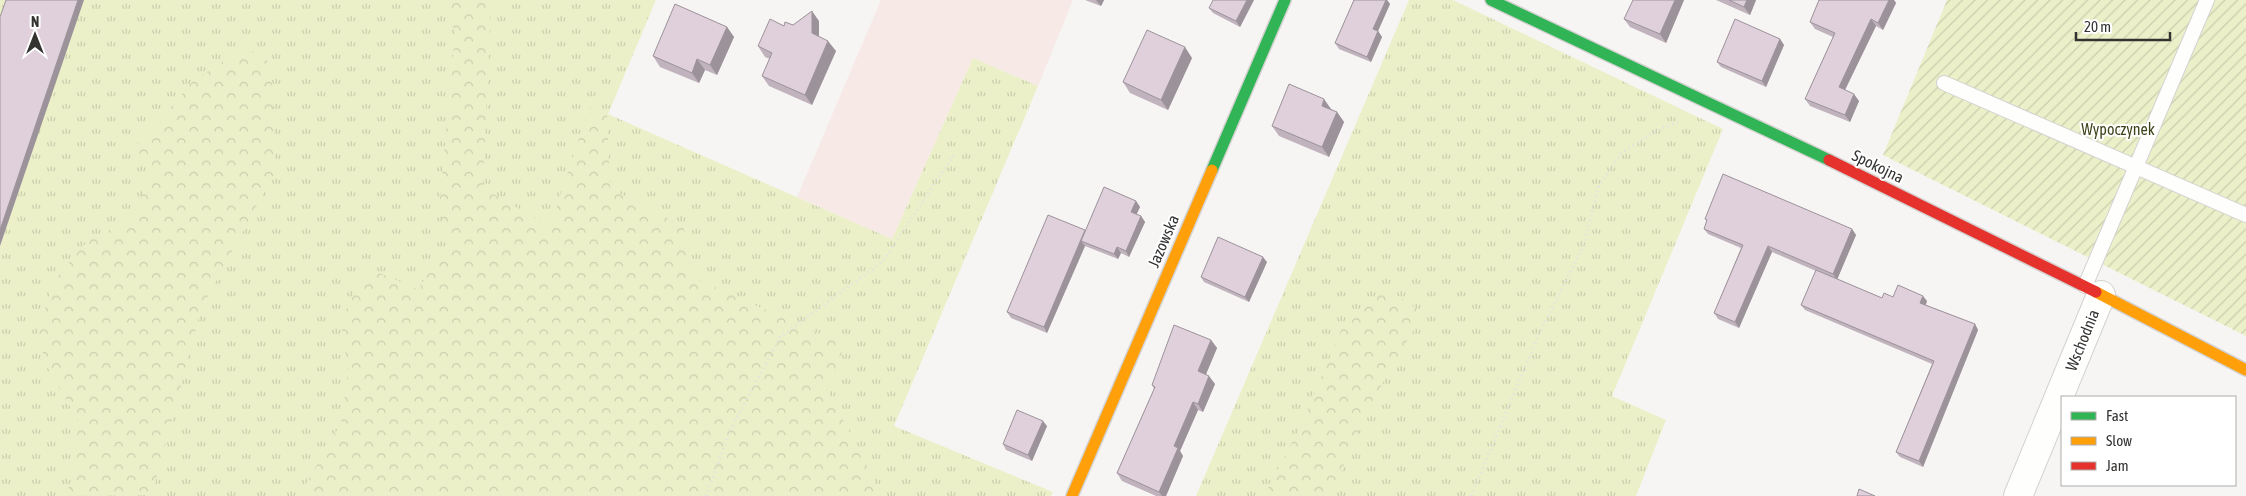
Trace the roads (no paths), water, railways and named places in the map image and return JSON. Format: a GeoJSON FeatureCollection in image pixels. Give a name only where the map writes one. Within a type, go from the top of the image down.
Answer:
{"type":"FeatureCollection","features":[{"type":"Feature","properties":{"kind":"street","name":"Jazowska"},"geometry":{"type":"LineString","coordinates":[[1072,496],[1285,0]]}},
{"type":"Feature","properties":{"kind":"street","name":"Spokojna"},"geometry":{"type":"LineString","coordinates":[[1491,0],[1720,108],[2093,291],[2246,370]]}},
{"type":"Feature","properties":{"kind":"street","name":"Wschodnia"},"geometry":{"type":"LineString","coordinates":[[2018,496],[2093,291]]}},
{"type":"Feature","properties":{"kind":"lane"},"geometry":{"type":"LineString","coordinates":[[2093,291],[2135,168],[2207,0]]}},
{"type":"Feature","properties":{"kind":"lane"},"geometry":{"type":"LineString","coordinates":[[1944,83],[2246,215]]}},
{"type":"Feature","properties":{"kind":"park label","name":"Wypoczynek"},"geometry":{"type":"Point","coordinates":[2118,129]}}]}
